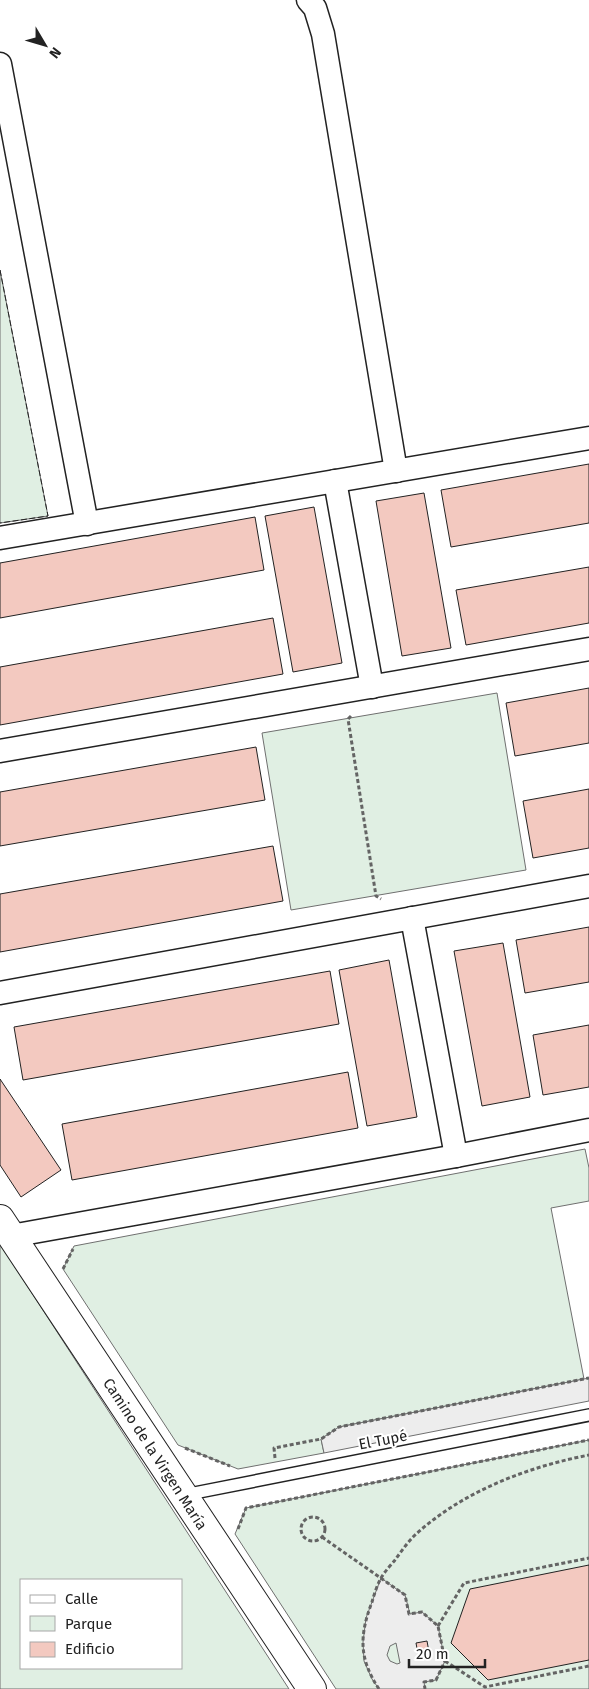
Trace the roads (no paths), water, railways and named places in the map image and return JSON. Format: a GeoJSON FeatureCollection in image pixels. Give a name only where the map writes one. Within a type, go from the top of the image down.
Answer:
{"type":"FeatureCollection","features":[{"type":"Feature","properties":{"kind":"street"},"geometry":{"type":"LineString","coordinates":[[308,0],[315,8],[323,34],[396,471]]}},
{"type":"Feature","properties":{"kind":"street"},"geometry":{"type":"LineString","coordinates":[[0,64],[86,524]]}},
{"type":"Feature","properties":{"kind":"street"},"geometry":{"type":"LineString","coordinates":[[0,538],[589,438]]}},
{"type":"Feature","properties":{"kind":"street"},"geometry":{"type":"LineString","coordinates":[[335,481],[372,687]]}},
{"type":"Feature","properties":{"kind":"street"},"geometry":{"type":"LineString","coordinates":[[0,750],[589,649]]}},
{"type":"Feature","properties":{"kind":"street"},"geometry":{"type":"LineString","coordinates":[[0,993],[589,886]]}},
{"type":"Feature","properties":{"kind":"street"},"geometry":{"type":"LineString","coordinates":[[412,918],[456,1156]]}},
{"type":"Feature","properties":{"kind":"street"},"geometry":{"type":"LineString","coordinates":[[6,1227],[456,1156],[589,1130]]}},
{"type":"Feature","properties":{"kind":"street","name":"Camino de la Virgen María"},"geometry":{"type":"LineString","coordinates":[[6,1227],[312,1689]]}},
{"type":"Feature","properties":{"kind":"lane","name":"El Tupé"},"geometry":{"type":"LineString","coordinates":[[182,1495],[589,1415]]}}]}
